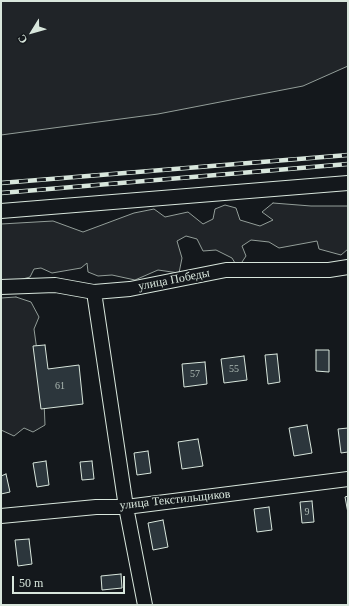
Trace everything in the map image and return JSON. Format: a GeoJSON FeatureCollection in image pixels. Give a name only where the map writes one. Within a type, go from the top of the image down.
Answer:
{"type":"FeatureCollection","features":[{"type":"Feature","properties":{"kind":"street"},"geometry":{"type":"LineString","coordinates":[[1,211],[348,183]]}},
{"type":"Feature","properties":{"kind":"street","name":"улица Победы"},"geometry":{"type":"LineString","coordinates":[[1,288],[55,285],[94,292],[130,289],[226,270],[328,270],[348,267]]}},
{"type":"Feature","properties":{"kind":"street"},"geometry":{"type":"LineString","coordinates":[[94,292],[126,507],[145,605]]}},
{"type":"Feature","properties":{"kind":"street","name":"улица Текстильщиков"},"geometry":{"type":"LineString","coordinates":[[1,516],[96,507],[126,507],[348,479]]}},
{"type":"Feature","properties":{"kind":"shaded area"},"geometry":{"type":"Polygon","coordinates":[[[1,1],[348,1],[348,66],[303,86],[158,114],[1,135],[1,1]]]}},
{"type":"Feature","properties":{"kind":"shaded area"},"geometry":{"type":"Polygon","coordinates":[[[273,203],[311,206],[348,206],[348,249],[341,255],[319,249],[317,241],[279,248],[269,242],[251,240],[242,246],[246,256],[240,265],[235,263],[232,258],[216,250],[203,251],[197,239],[186,236],[177,241],[182,258],[179,273],[158,270],[135,280],[112,275],[98,276],[88,272],[87,263],[81,268],[52,273],[41,268],[34,269],[30,277],[12,282],[1,281],[1,224],[53,221],[83,232],[134,213],[154,209],[165,217],[188,212],[203,224],[213,219],[215,209],[225,205],[236,208],[240,220],[260,226],[273,220],[262,212],[273,203]]]}},
{"type":"Feature","properties":{"kind":"shaded area"},"geometry":{"type":"Polygon","coordinates":[[[16,297],[31,302],[39,317],[34,329],[44,401],[45,425],[33,432],[24,428],[14,436],[1,430],[1,298],[16,297]]]}},
{"type":"Feature","properties":{"kind":"building"},"geometry":{"type":"Polygon","coordinates":[[[45,345],[48,369],[79,365],[83,404],[41,409],[33,346],[45,345]]]}},
{"type":"Feature","properties":{"kind":"building"},"geometry":{"type":"Polygon","coordinates":[[[316,350],[329,350],[329,372],[316,371],[316,350]]]}},
{"type":"Feature","properties":{"kind":"building"},"geometry":{"type":"Polygon","coordinates":[[[277,354],[280,382],[268,384],[265,355],[277,354]]]}},
{"type":"Feature","properties":{"kind":"building"},"geometry":{"type":"Polygon","coordinates":[[[244,356],[247,380],[224,383],[221,359],[244,356]]]}},
{"type":"Feature","properties":{"kind":"building"},"geometry":{"type":"Polygon","coordinates":[[[205,362],[207,384],[184,387],[182,364],[205,362]]]}},
{"type":"Feature","properties":{"kind":"building"},"geometry":{"type":"Polygon","coordinates":[[[307,425],[312,453],[294,456],[289,428],[307,425]]]}},
{"type":"Feature","properties":{"kind":"building"},"geometry":{"type":"Polygon","coordinates":[[[348,428],[348,452],[341,453],[338,429],[348,428]]]}},
{"type":"Feature","properties":{"kind":"building"},"geometry":{"type":"Polygon","coordinates":[[[198,439],[203,466],[182,469],[178,442],[198,439]]]}},
{"type":"Feature","properties":{"kind":"building"},"geometry":{"type":"Polygon","coordinates":[[[148,451],[151,473],[137,475],[134,453],[148,451]]]}},
{"type":"Feature","properties":{"kind":"building"},"geometry":{"type":"Polygon","coordinates":[[[46,461],[49,485],[37,487],[33,463],[46,461]]]}},
{"type":"Feature","properties":{"kind":"building"},"geometry":{"type":"Polygon","coordinates":[[[92,461],[94,479],[82,480],[80,462],[92,461]]]}},
{"type":"Feature","properties":{"kind":"building"},"geometry":{"type":"Polygon","coordinates":[[[6,474],[10,492],[1,494],[1,476],[6,474]]]}},
{"type":"Feature","properties":{"kind":"building"},"geometry":{"type":"Polygon","coordinates":[[[348,496],[348,513],[345,497],[348,496]]]}},
{"type":"Feature","properties":{"kind":"building"},"geometry":{"type":"Polygon","coordinates":[[[312,501],[314,522],[302,523],[300,502],[312,501]]]}},
{"type":"Feature","properties":{"kind":"building"},"geometry":{"type":"Polygon","coordinates":[[[269,507],[272,530],[257,532],[254,509],[269,507]]]}},
{"type":"Feature","properties":{"kind":"building"},"geometry":{"type":"Polygon","coordinates":[[[163,520],[168,547],[153,550],[148,523],[163,520]]]}},
{"type":"Feature","properties":{"kind":"building"},"geometry":{"type":"Polygon","coordinates":[[[29,539],[32,564],[18,566],[15,540],[29,539]]]}},
{"type":"Feature","properties":{"kind":"building"},"geometry":{"type":"Polygon","coordinates":[[[121,574],[122,588],[102,590],[101,576],[121,574]]]}},
{"type":"Feature","properties":{"kind":"railway"},"geometry":{"type":"LineString","coordinates":[[1,183],[348,155]]}},
{"type":"Feature","properties":{"kind":"railway"},"geometry":{"type":"LineString","coordinates":[[1,193],[348,164]]}}]}
